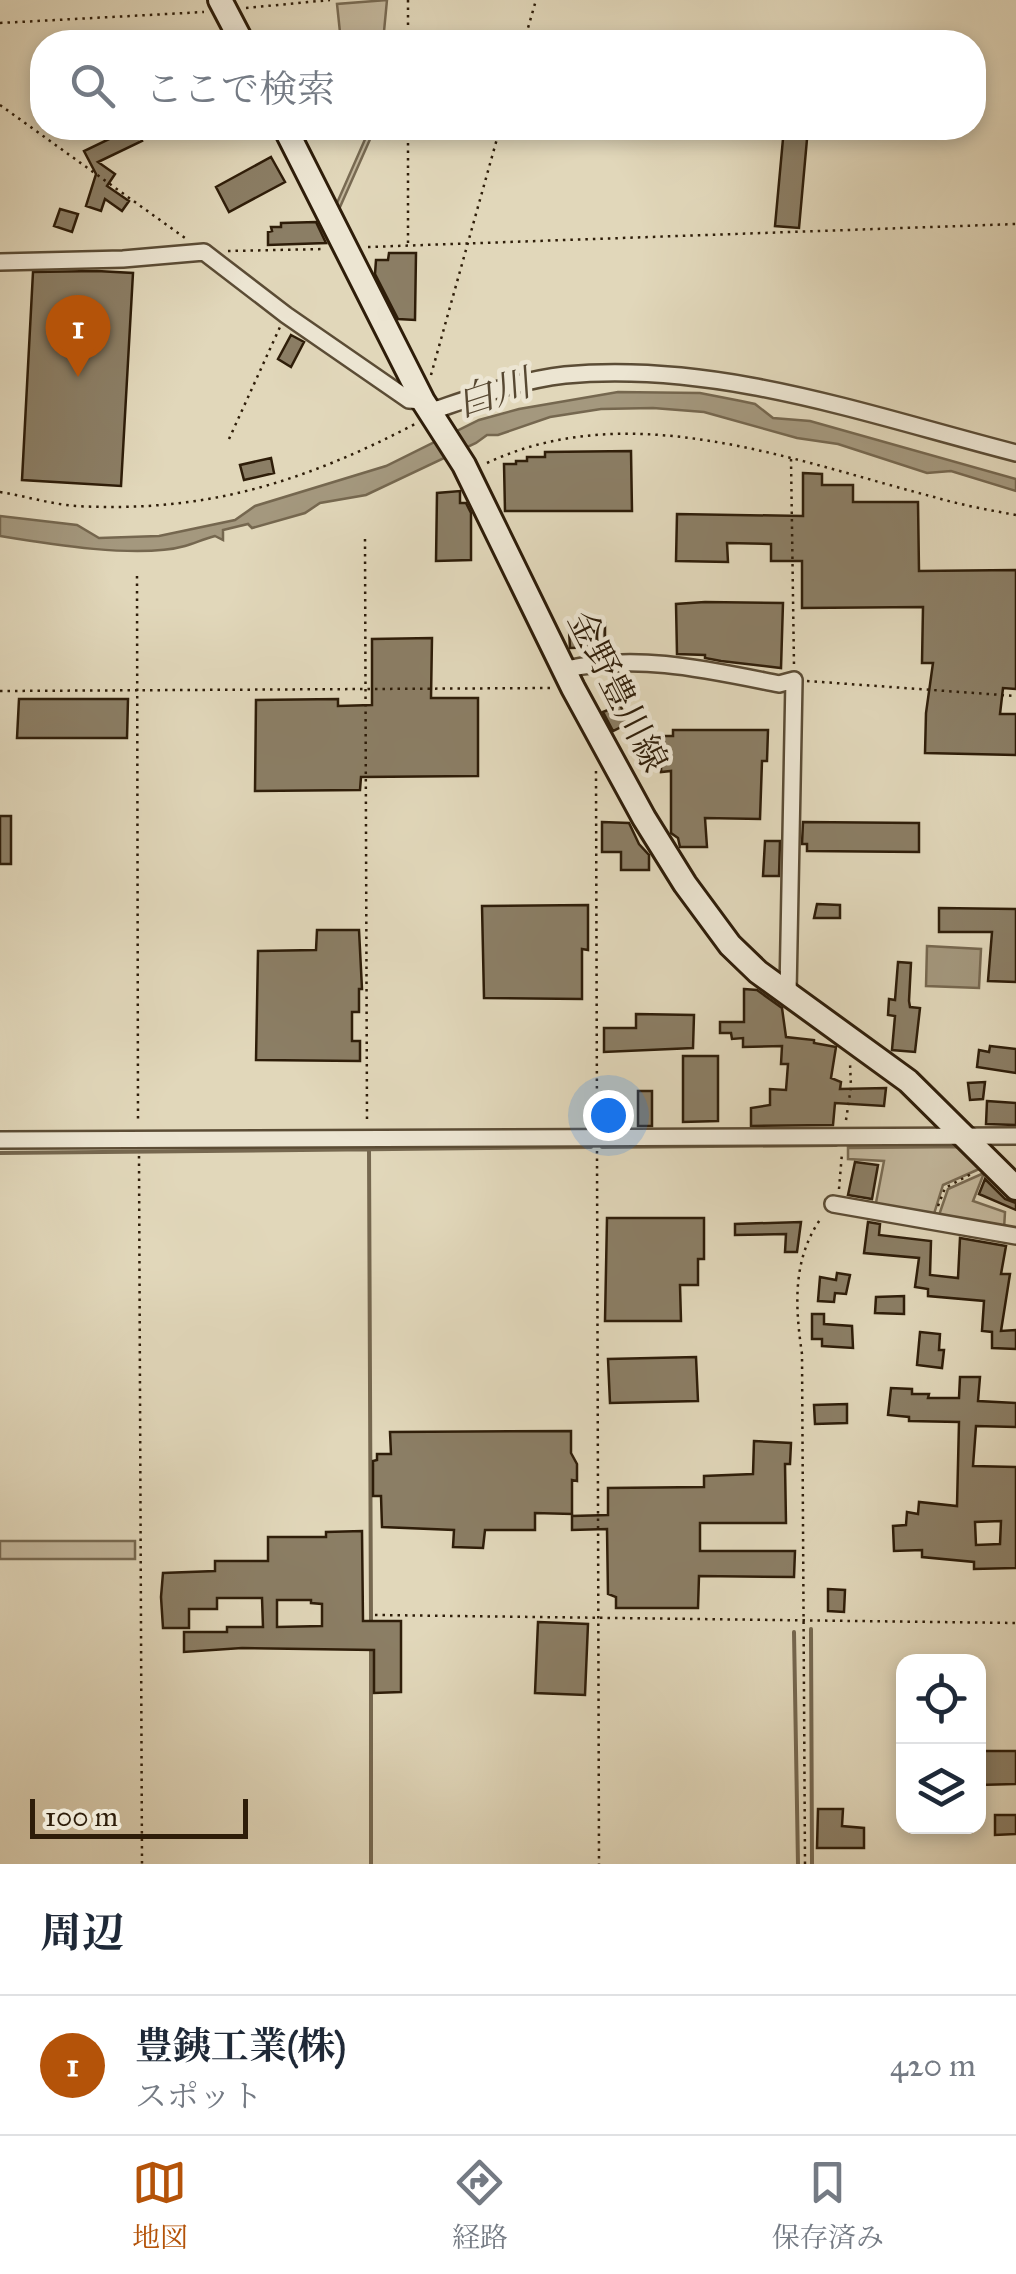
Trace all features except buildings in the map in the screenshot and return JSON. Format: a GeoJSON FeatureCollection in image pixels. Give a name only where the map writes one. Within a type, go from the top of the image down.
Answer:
{"type":"FeatureCollection","features":[{"type":"Feature","properties":{"kind":"main road"},"geometry":{"type":"LineString","coordinates":[[222,4],[236,30]]}},
{"type":"Feature","properties":{"kind":"main road","name":"金野豊川線"},"geometry":{"type":"LineString","coordinates":[[291,140],[430,412],[466,469],[644,818],[685,884],[730,945],[758,972],[908,1081],[1016,1188]]}},
{"type":"Feature","properties":{"kind":"street"},"geometry":{"type":"LineString","coordinates":[[0,262],[204,252],[286,314],[430,412],[513,386],[561,376],[649,372],[812,398],[1016,453]]}},
{"type":"Feature","properties":{"kind":"street"},"geometry":{"type":"LineString","coordinates":[[570,678],[606,661],[630,661],[683,666],[778,684],[794,680],[788,994]]}},
{"type":"Feature","properties":{"kind":"street"},"geometry":{"type":"LineString","coordinates":[[0,1140],[1016,1136]]}},
{"type":"Feature","properties":{"kind":"street"},"geometry":{"type":"LineString","coordinates":[[833,1204],[1016,1236]]}},
{"type":"Feature","properties":{"kind":"path"},"geometry":{"type":"LineString","coordinates":[[0,23],[222,4],[330,0]]}},
{"type":"Feature","properties":{"kind":"path"},"geometry":{"type":"LineString","coordinates":[[408,0],[408,30]]}},
{"type":"Feature","properties":{"kind":"path"},"geometry":{"type":"LineString","coordinates":[[527,30],[536,0]]}},
{"type":"Feature","properties":{"kind":"path"},"geometry":{"type":"LineString","coordinates":[[0,105],[30,127]]}},
{"type":"Feature","properties":{"kind":"path"},"geometry":{"type":"LineString","coordinates":[[49,140],[204,252]]}},
{"type":"Feature","properties":{"kind":"path"},"geometry":{"type":"LineString","coordinates":[[408,140],[408,245]]}},
{"type":"Feature","properties":{"kind":"path"},"geometry":{"type":"LineString","coordinates":[[0,492],[53,504],[135,507],[241,494],[298,478],[362,452],[422,421],[430,412],[468,242],[497,140]]}},
{"type":"Feature","properties":{"kind":"path"},"geometry":{"type":"LineString","coordinates":[[468,242],[1016,224]]}},
{"type":"Feature","properties":{"kind":"path"},"geometry":{"type":"LineString","coordinates":[[228,439],[286,314]]}},
{"type":"Feature","properties":{"kind":"path"},"geometry":{"type":"LineString","coordinates":[[466,469],[516,449],[585,435],[678,438],[791,457],[1016,516]]}},
{"type":"Feature","properties":{"kind":"path"},"geometry":{"type":"LineString","coordinates":[[791,457],[794,680],[1016,696]]}},
{"type":"Feature","properties":{"kind":"path"},"geometry":{"type":"LineString","coordinates":[[365,539],[368,1139]]}},
{"type":"Feature","properties":{"kind":"path"},"geometry":{"type":"LineString","coordinates":[[137,576],[142,1864]]}},
{"type":"Feature","properties":{"kind":"path"},"geometry":{"type":"LineString","coordinates":[[0,691],[368,690],[570,678]]}},
{"type":"Feature","properties":{"kind":"path"},"geometry":{"type":"LineString","coordinates":[[596,768],[598,1864]]}},
{"type":"Feature","properties":{"kind":"path"},"geometry":{"type":"LineString","coordinates":[[934,1222],[946,1188],[953,1181],[994,1164]]}},
{"type":"Feature","properties":{"kind":"path"},"geometry":{"type":"LineString","coordinates":[[805,1864],[802,1354],[797,1285],[802,1254],[812,1231],[833,1204]]}},
{"type":"Feature","properties":{"kind":"path"},"geometry":{"type":"LineString","coordinates":[[375,1615],[1016,1623]]}},
{"type":"Feature","properties":{"kind":"shaded area"},"geometry":{"type":"Polygon","coordinates":[[[387,0],[384,30],[340,30],[337,4],[387,0]]]}},
{"type":"Feature","properties":{"kind":"shaded area"},"geometry":{"type":"Polygon","coordinates":[[[365,140],[370,140],[336,216],[333,212],[365,140]]]}},
{"type":"Feature","properties":{"kind":"shaded area"},"geometry":{"type":"Polygon","coordinates":[[[618,392],[700,393],[755,404],[773,418],[810,421],[1016,479],[1016,491],[951,471],[927,473],[838,444],[797,438],[704,412],[601,409],[550,417],[498,435],[487,435],[366,495],[320,503],[305,513],[252,528],[248,524],[223,530],[223,540],[215,536],[166,550],[119,551],[0,536],[0,516],[77,525],[99,538],[159,536],[235,520],[255,506],[386,466],[479,420],[618,392]]]}},
{"type":"Feature","properties":{"kind":"shaded area"},"geometry":{"type":"Polygon","coordinates":[[[927,946],[981,949],[979,988],[926,986],[927,946]]]}},
{"type":"Feature","properties":{"kind":"shaded area"},"geometry":{"type":"Polygon","coordinates":[[[967,1147],[986,1166],[943,1185],[933,1217],[875,1208],[884,1161],[848,1159],[848,1148],[967,1147]]]}},
{"type":"Feature","properties":{"kind":"shaded area"},"geometry":{"type":"Polygon","coordinates":[[[984,1173],[973,1201],[1005,1212],[1004,1229],[938,1218],[948,1189],[984,1173]]]}},
{"type":"Feature","properties":{"kind":"shaded area"},"geometry":{"type":"Polygon","coordinates":[[[0,1541],[135,1541],[135,1559],[0,1559],[0,1541]]]}},
{"type":"Feature","properties":{"kind":"waterway"},"geometry":{"type":"LineString","coordinates":[[848,1145],[958,1144]]}},
{"type":"Feature","properties":{"kind":"waterway"},"geometry":{"type":"LineString","coordinates":[[990,1144],[1016,1144]]}},
{"type":"Feature","properties":{"kind":"waterway"},"geometry":{"type":"LineString","coordinates":[[602,1147],[836,1145]]}},
{"type":"Feature","properties":{"kind":"waterway"},"geometry":{"type":"LineString","coordinates":[[0,1153],[591,1147]]}},
{"type":"Feature","properties":{"kind":"waterway"},"geometry":{"type":"LineString","coordinates":[[369,1149],[371,1624]]}},
{"type":"Feature","properties":{"kind":"waterway"},"geometry":{"type":"LineString","coordinates":[[811,1629],[812,1864]]}},
{"type":"Feature","properties":{"kind":"waterway"},"geometry":{"type":"LineString","coordinates":[[794,1632],[798,1864]]}},
{"type":"Feature","properties":{"kind":"waterway"},"geometry":{"type":"LineString","coordinates":[[371,1649],[371,1864]]}},
{"type":"Feature","properties":{"kind":"place","name":"豊銕工業(株)"},"geometry":{"type":"Point","coordinates":[78,377]}},
{"type":"Feature","properties":{"kind":"water label","name":"白川"},"geometry":{"type":"Point","coordinates":[493,393]}}]}
